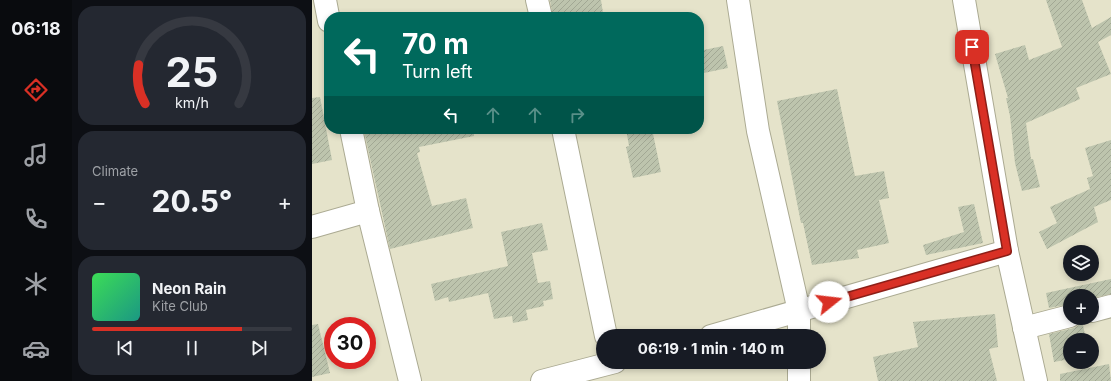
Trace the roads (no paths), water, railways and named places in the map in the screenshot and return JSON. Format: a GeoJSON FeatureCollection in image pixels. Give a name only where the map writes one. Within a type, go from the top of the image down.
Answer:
{"type":"FeatureCollection","features":[{"type":"Feature","properties":{"kind":"street"},"geometry":{"type":"LineString","coordinates":[[537,0],[540,12]]}},
{"type":"Feature","properties":{"kind":"street"},"geometry":{"type":"LineString","coordinates":[[738,0],[758,131],[799,311],[799,329]]}},
{"type":"Feature","properties":{"kind":"street"},"geometry":{"type":"LineString","coordinates":[[964,0],[1007,251],[1036,381]]}},
{"type":"Feature","properties":{"kind":"street"},"geometry":{"type":"LineString","coordinates":[[352,134],[368,211],[410,381]]}},
{"type":"Feature","properties":{"kind":"street"},"geometry":{"type":"LineString","coordinates":[[565,134],[605,329]]}},
{"type":"Feature","properties":{"kind":"street"},"geometry":{"type":"LineString","coordinates":[[312,227],[368,211]]}},
{"type":"Feature","properties":{"kind":"street"},"geometry":{"type":"LineString","coordinates":[[736,329],[1007,251]]}},
{"type":"Feature","properties":{"kind":"street"},"geometry":{"type":"LineString","coordinates":[[1099,309],[1111,306]]}},
{"type":"Feature","properties":{"kind":"street"},"geometry":{"type":"LineString","coordinates":[[1024,328],[1063,318]]}},
{"type":"Feature","properties":{"kind":"street"},"geometry":{"type":"LineString","coordinates":[[542,381],[596,366]]}},
{"type":"Feature","properties":{"kind":"street"},"geometry":{"type":"LineString","coordinates":[[799,369],[799,381]]}}]}
